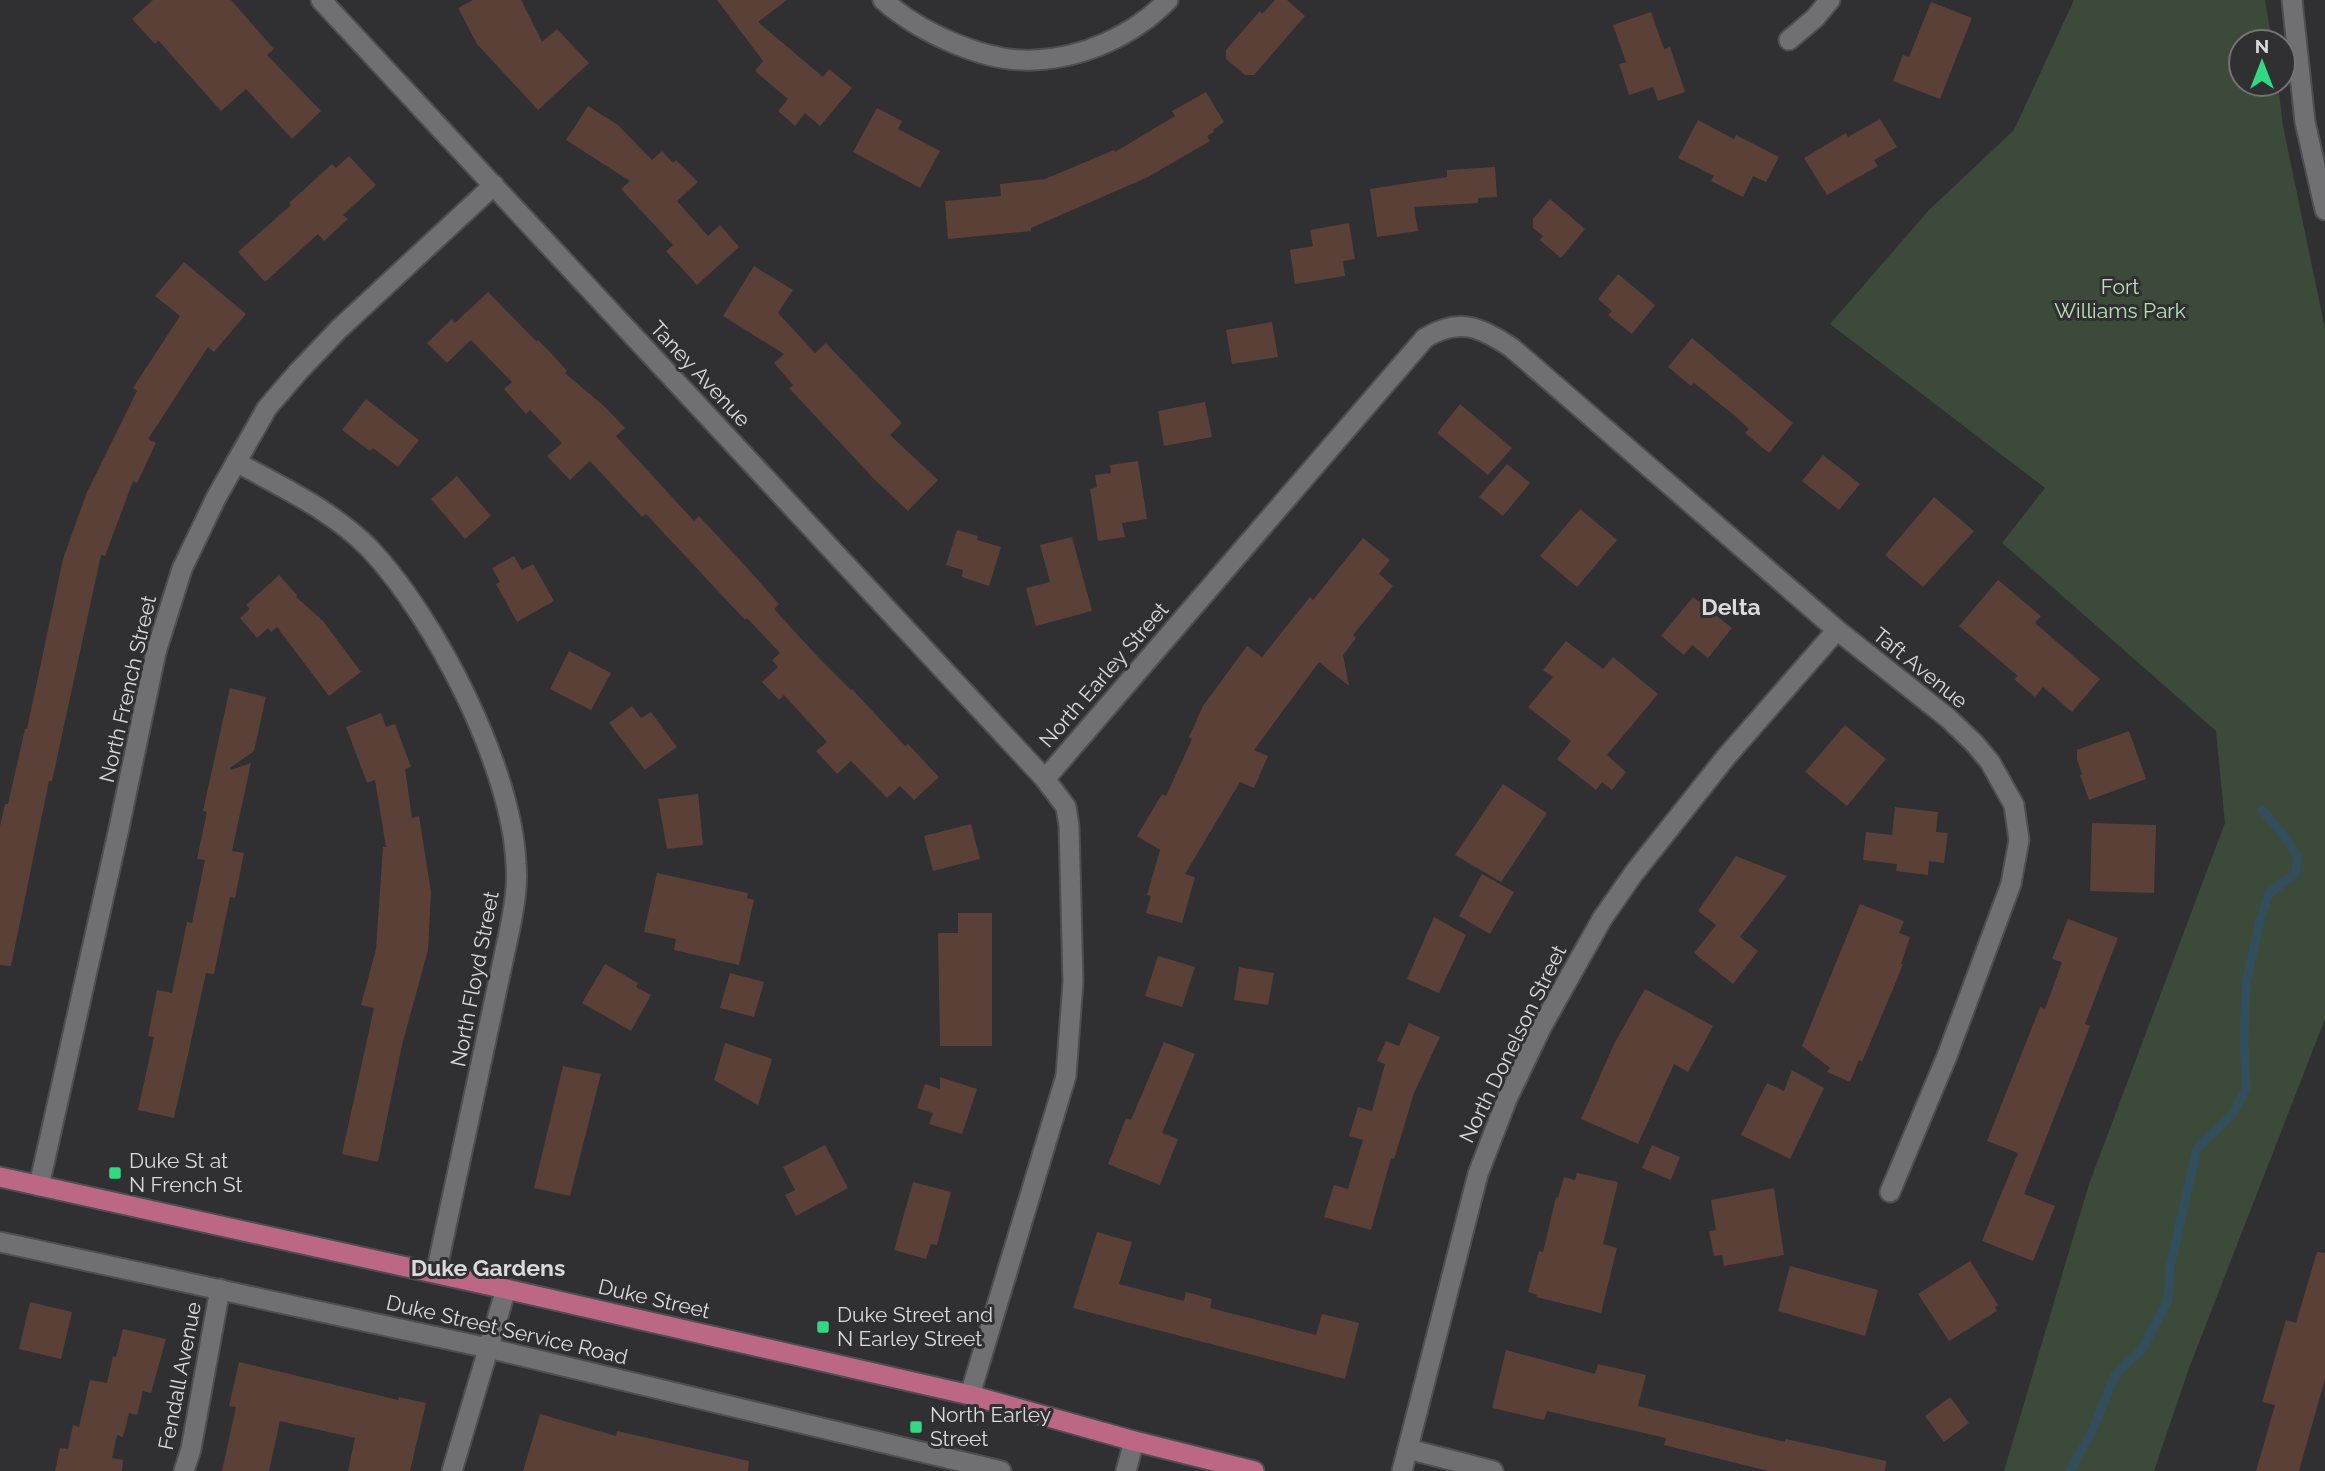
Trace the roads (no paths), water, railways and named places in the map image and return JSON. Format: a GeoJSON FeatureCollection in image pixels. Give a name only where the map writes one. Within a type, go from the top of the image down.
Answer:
{"type":"FeatureCollection","features":[{"type":"Feature","properties":{"kind":"main road","name":"Duke Street"},"geometry":{"type":"LineString","coordinates":[[0,1177],[970,1395],[1254,1471]]}},
{"type":"Feature","properties":{"kind":"street","name":"Taney Avenue"},"geometry":{"type":"LineString","coordinates":[[321,0],[1045,779]]}},
{"type":"Feature","properties":{"kind":"street"},"geometry":{"type":"LineString","coordinates":[[883,0],[915,24],[952,42],[1006,58],[1034,60],[1079,52],[1124,35],[1168,0]]}},
{"type":"Feature","properties":{"kind":"street"},"geometry":{"type":"LineString","coordinates":[[1789,40],[1815,18],[1830,0]]}},
{"type":"Feature","properties":{"kind":"street"},"geometry":{"type":"LineString","coordinates":[[2292,0],[2305,122],[2324,202]]}},
{"type":"Feature","properties":{"kind":"street","name":"North French Street"},"geometry":{"type":"LineString","coordinates":[[39,1186],[156,652],[182,569],[216,498],[267,408],[339,329],[494,185]]}},
{"type":"Feature","properties":{"kind":"street","name":"North Earley Street"},"geometry":{"type":"LineString","coordinates":[[970,1395],[1066,1076],[1073,982],[1069,826],[1066,807],[1045,779],[1410,353],[1425,338],[1442,327],[1460,326]]}},
{"type":"Feature","properties":{"kind":"street","name":"Taft Avenue"},"geometry":{"type":"LineString","coordinates":[[1460,326],[1479,329],[1512,348],[1837,630],[1948,719],[1975,744],[2004,784],[2014,805],[2019,840],[2011,884],[1987,952],[1890,1192]]}},
{"type":"Feature","properties":{"kind":"street","name":"North Floyd Street"},"geometry":{"type":"LineString","coordinates":[[236,462],[293,493],[342,526],[370,549],[398,585],[448,661],[501,782],[512,827],[516,883],[510,928],[436,1273]]}},
{"type":"Feature","properties":{"kind":"street","name":"North Donelson Street"},"geometry":{"type":"LineString","coordinates":[[1402,1471],[1478,1174],[1507,1099],[1542,1026],[1595,930],[1634,873],[1726,757],[1837,630]]}},
{"type":"Feature","properties":{"kind":"street","name":"Duke Street Service Road"},"geometry":{"type":"LineString","coordinates":[[0,1242],[488,1348],[1001,1471]]}},
{"type":"Feature","properties":{"kind":"street","name":"Fendall Avenue"},"geometry":{"type":"LineString","coordinates":[[184,1471],[198,1415],[220,1289]]}},
{"type":"Feature","properties":{"kind":"street"},"geometry":{"type":"LineString","coordinates":[[453,1471],[506,1289]]}},
{"type":"Feature","properties":{"kind":"street"},"geometry":{"type":"LineString","coordinates":[[1126,1471],[1134,1441]]}},
{"type":"Feature","properties":{"kind":"street"},"geometry":{"type":"LineString","coordinates":[[1408,1448],[1493,1471]]}},
{"type":"Feature","properties":{"kind":"waterway"},"geometry":{"type":"LineString","coordinates":[[2070,1471],[2092,1431],[2115,1375],[2143,1348],[2168,1300],[2170,1267],[2197,1148],[2230,1117],[2246,1090],[2246,984],[2260,921],[2269,893],[2295,874],[2298,858],[2286,838],[2262,810]]}},
{"type":"Feature","properties":{"kind":"place","name":"Duke St at N French St"},"geometry":{"type":"Point","coordinates":[115,1173]}},
{"type":"Feature","properties":{"kind":"place","name":"Duke Street and N Earley Street"},"geometry":{"type":"Point","coordinates":[823,1327]}},
{"type":"Feature","properties":{"kind":"place","name":"North Earley Street"},"geometry":{"type":"Point","coordinates":[916,1427]}},
{"type":"Feature","properties":{"kind":"district","name":"Delta"},"geometry":{"type":"Point","coordinates":[1731,607]}},
{"type":"Feature","properties":{"kind":"district","name":"Duke Gardens"},"geometry":{"type":"Point","coordinates":[488,1268]}},
{"type":"Feature","properties":{"kind":"park label","name":"Fort Williams Park"},"geometry":{"type":"Point","coordinates":[2120,299]}}]}
